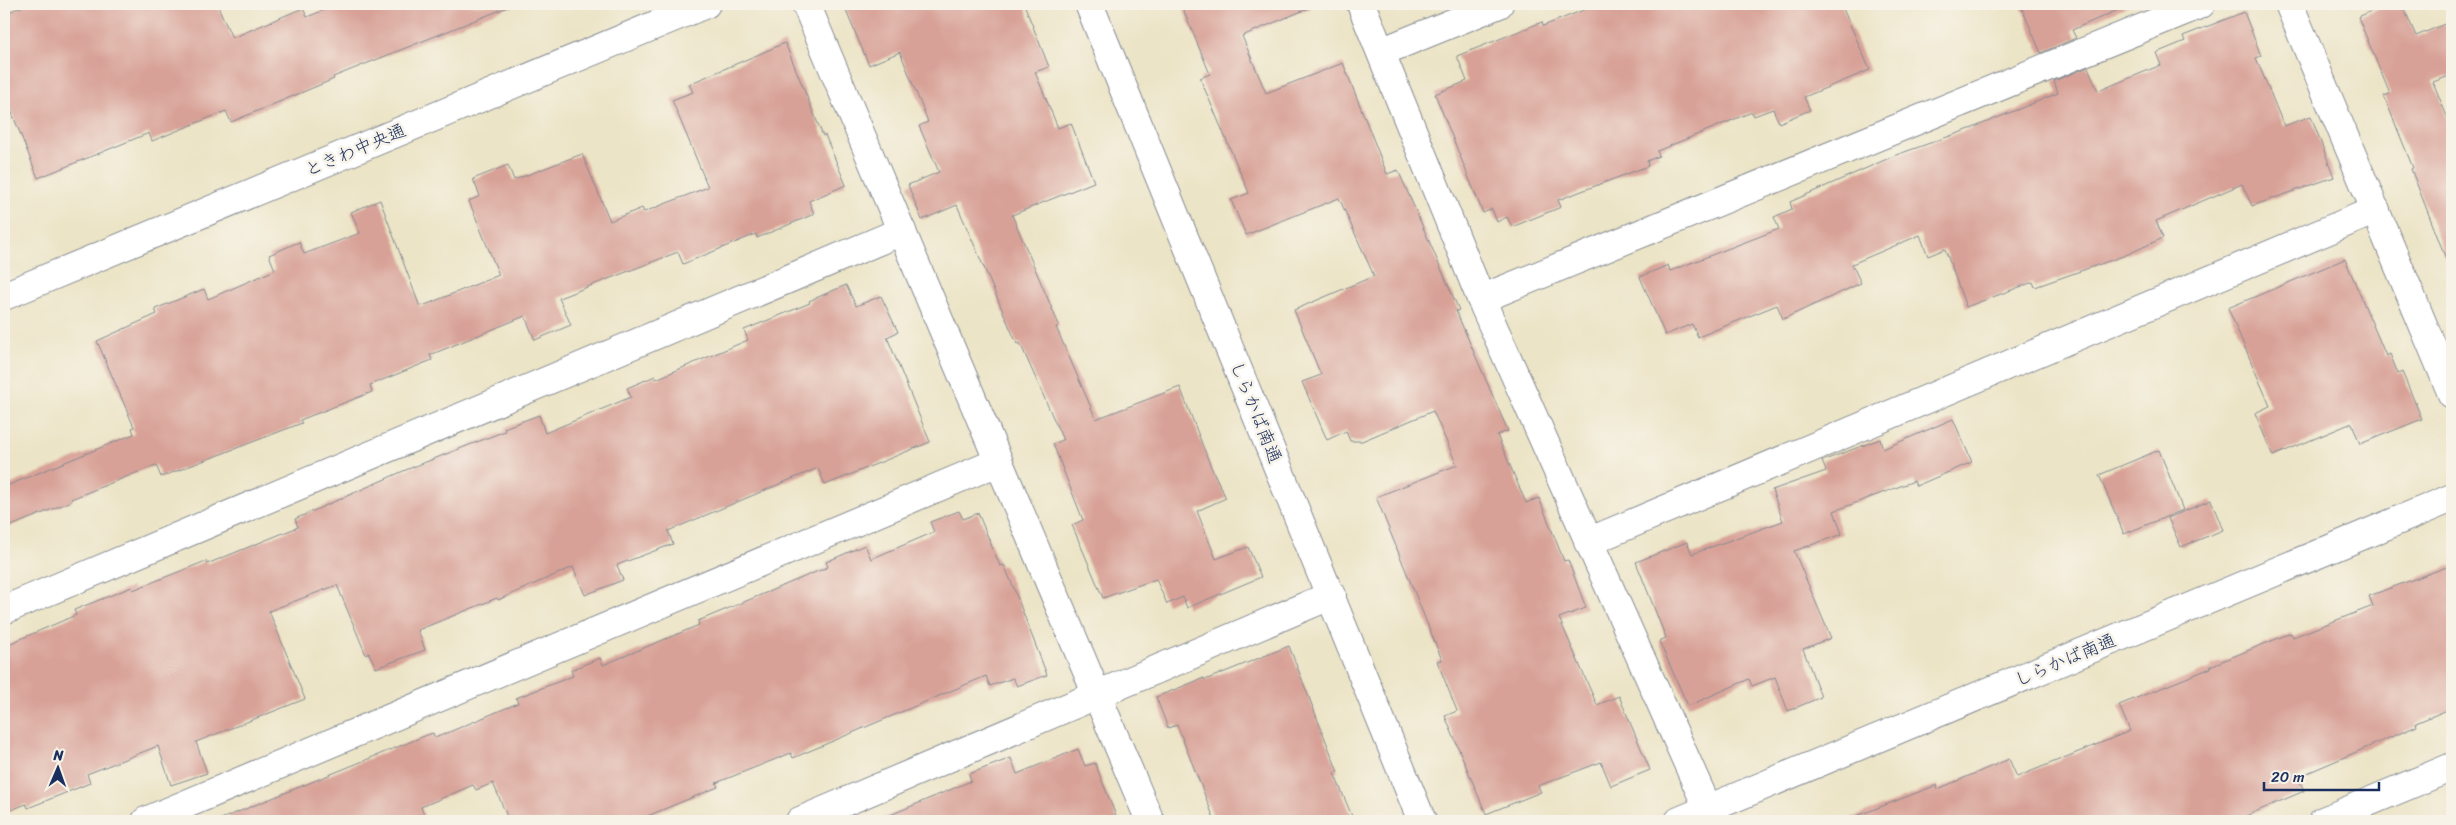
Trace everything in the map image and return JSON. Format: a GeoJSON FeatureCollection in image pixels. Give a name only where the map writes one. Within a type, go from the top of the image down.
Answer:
{"type":"FeatureCollection","features":[{"type":"Feature","properties":{"kind":"street","name":"ときわ中央通"},"geometry":{"type":"LineString","coordinates":[[4,296],[706,4]]}},
{"type":"Feature","properties":{"kind":"street"},"geometry":{"type":"LineString","coordinates":[[806,4],[998,462],[1099,695],[1150,821]]}},
{"type":"Feature","properties":{"kind":"street","name":"しらかば南通"},"geometry":{"type":"LineString","coordinates":[[1089,4],[1332,596],[1422,821]]}},
{"type":"Feature","properties":{"kind":"street"},"geometry":{"type":"LineString","coordinates":[[1361,4],[1481,299],[1708,809]]}},
{"type":"Feature","properties":{"kind":"street"},"geometry":{"type":"LineString","coordinates":[[1381,52],[1499,4]]}},
{"type":"Feature","properties":{"kind":"street"},"geometry":{"type":"LineString","coordinates":[[1481,299],[2201,4]]}},
{"type":"Feature","properties":{"kind":"street"},"geometry":{"type":"LineString","coordinates":[[2289,4],[2452,394]]}},
{"type":"Feature","properties":{"kind":"street"},"geometry":{"type":"LineString","coordinates":[[1588,542],[2376,210]]}},
{"type":"Feature","properties":{"kind":"street"},"geometry":{"type":"LineString","coordinates":[[4,610],[902,231]]}},
{"type":"Feature","properties":{"kind":"street"},"geometry":{"type":"LineString","coordinates":[[146,821],[998,462]]}},
{"type":"Feature","properties":{"kind":"street","name":"しらかば南通"},"geometry":{"type":"LineString","coordinates":[[1679,821],[2452,498]]}},
{"type":"Feature","properties":{"kind":"street"},"geometry":{"type":"LineString","coordinates":[[800,821],[1332,596]]}},
{"type":"Feature","properties":{"kind":"street"},"geometry":{"type":"LineString","coordinates":[[2323,821],[2452,767]]}},
{"type":"Feature","properties":{"kind":"building"},"geometry":{"type":"Polygon","coordinates":[[[28,4],[217,4],[232,38],[303,8],[307,17],[339,4],[513,5],[333,77],[334,79],[231,122],[226,111],[152,141],[149,133],[38,178],[4,93],[4,14],[28,4]]]}},
{"type":"Feature","properties":{"kind":"building"},"geometry":{"type":"Polygon","coordinates":[[[843,4],[1024,4],[1049,67],[1035,72],[1058,128],[1071,123],[1094,182],[1012,215],[1059,325],[1056,327],[1096,419],[1180,387],[1211,467],[1226,498],[1197,511],[1216,559],[1248,547],[1261,577],[1187,608],[1183,597],[1167,604],[1156,579],[1103,598],[1072,525],[1083,520],[1053,444],[1063,440],[1020,343],[1017,344],[957,205],[922,220],[908,185],[939,172],[919,126],[928,122],[900,52],[869,65],[843,4]]]}},
{"type":"Feature","properties":{"kind":"building"},"geometry":{"type":"Polygon","coordinates":[[[1181,4],[1319,4],[1242,36],[1266,93],[1343,63],[1387,174],[1398,170],[1459,310],[1456,311],[1508,431],[1497,435],[1526,503],[1539,498],[1564,561],[1568,560],[1586,608],[1559,618],[1597,705],[1619,696],[1650,770],[1611,786],[1601,762],[1538,786],[1541,792],[1486,814],[1445,716],[1457,711],[1437,661],[1442,660],[1376,497],[1457,465],[1433,411],[1362,441],[1350,441],[1346,431],[1327,440],[1302,382],[1321,375],[1294,310],[1374,276],[1339,198],[1246,235],[1231,200],[1249,193],[1200,78],[1210,74],[1181,4]]]}},
{"type":"Feature","properties":{"kind":"building"},"geometry":{"type":"Polygon","coordinates":[[[1599,4],[1841,4],[1870,70],[1804,97],[1810,110],[1779,123],[1773,109],[1754,116],[1752,112],[1657,151],[1659,156],[1647,161],[1648,166],[1558,200],[1561,207],[1512,227],[1507,217],[1497,222],[1492,209],[1483,213],[1435,94],[1467,81],[1457,56],[1542,22],[1543,26],[1599,4]]]}},
{"type":"Feature","properties":{"kind":"building"},"geometry":{"type":"Polygon","coordinates":[[[2020,4],[2132,4],[2072,30],[2076,38],[2041,53],[2020,4]]]}},
{"type":"Feature","properties":{"kind":"building"},"geometry":{"type":"Polygon","coordinates":[[[2388,4],[2402,4],[2416,36],[2452,21],[2452,75],[2433,82],[2452,129],[2452,269],[2450,269],[2411,169],[2413,168],[2384,96],[2390,94],[2358,17],[2388,4]]]}},
{"type":"Feature","properties":{"kind":"building"},"geometry":{"type":"Polygon","coordinates":[[[2244,12],[2261,56],[2256,58],[2284,126],[2311,116],[2334,177],[2252,206],[2242,184],[2156,221],[2163,238],[2126,255],[2035,287],[2033,282],[1966,307],[1945,249],[1928,256],[1920,235],[1852,264],[1861,283],[1783,319],[1777,305],[1698,337],[1692,324],[1665,335],[1640,277],[1668,265],[1670,271],[1779,229],[1774,217],[1792,209],[1790,202],[1896,155],[1970,129],[2058,93],[2054,81],[2088,67],[2098,91],[2161,65],[2156,53],[2185,41],[2183,36],[2244,12]]]}},
{"type":"Feature","properties":{"kind":"building"},"geometry":{"type":"Polygon","coordinates":[[[785,43],[823,136],[825,135],[846,185],[809,201],[814,214],[757,238],[756,234],[683,264],[678,252],[559,298],[571,325],[535,340],[525,316],[430,355],[432,360],[370,385],[372,392],[300,420],[302,423],[161,477],[156,465],[71,499],[72,501],[4,529],[4,487],[134,434],[132,428],[134,427],[97,341],[157,314],[155,309],[204,289],[208,299],[275,270],[269,255],[299,242],[304,254],[360,233],[351,212],[380,200],[420,307],[499,275],[469,201],[480,196],[473,179],[508,165],[514,180],[582,154],[610,221],[642,208],[644,212],[708,187],[672,100],[693,92],[689,84],[785,43]]]}},
{"type":"Feature","properties":{"kind":"building"},"geometry":{"type":"Polygon","coordinates":[[[2345,259],[2386,356],[2390,354],[2398,374],[2402,372],[2422,419],[2360,444],[2352,423],[2273,456],[2255,413],[2270,406],[2228,308],[2345,259]]]}},
{"type":"Feature","properties":{"kind":"building"},"geometry":{"type":"Polygon","coordinates":[[[846,285],[856,306],[881,296],[898,332],[887,337],[930,442],[825,485],[818,468],[668,531],[673,544],[617,565],[623,580],[585,595],[573,567],[498,600],[497,598],[418,630],[425,650],[376,668],[369,653],[366,655],[337,585],[269,611],[305,699],[196,742],[207,773],[171,785],[158,746],[87,774],[90,783],[28,808],[26,804],[4,813],[4,646],[76,615],[74,610],[132,587],[133,590],[206,561],[207,564],[298,527],[295,519],[408,469],[505,431],[504,428],[539,415],[545,433],[631,397],[627,388],[655,376],[656,379],[748,340],[744,330],[810,303],[809,301],[846,285]]]}},
{"type":"Feature","properties":{"kind":"building"},"geometry":{"type":"Polygon","coordinates":[[[1953,419],[1972,462],[1916,486],[1914,481],[1834,511],[1842,534],[1794,551],[1831,638],[1803,649],[1821,697],[1788,711],[1775,677],[1752,686],[1749,679],[1688,706],[1659,641],[1666,638],[1636,562],[1687,542],[1692,554],[1783,521],[1772,490],[1826,471],[1822,461],[1880,439],[1883,449],[1953,419]]]}},
{"type":"Feature","properties":{"kind":"building"},"geometry":{"type":"Polygon","coordinates":[[[2159,450],[2183,510],[2124,534],[2099,475],[2159,450]]]}},
{"type":"Feature","properties":{"kind":"building"},"geometry":{"type":"Polygon","coordinates":[[[2211,500],[2223,530],[2181,547],[2168,518],[2211,500]]]}},
{"type":"Feature","properties":{"kind":"building"},"geometry":{"type":"Polygon","coordinates":[[[959,511],[963,519],[978,513],[1000,566],[1004,565],[1011,581],[1047,675],[1017,686],[1013,678],[990,686],[986,676],[793,758],[791,753],[716,783],[718,787],[635,821],[509,821],[493,783],[476,790],[473,785],[421,807],[426,821],[216,821],[427,735],[433,733],[435,738],[518,703],[516,698],[573,676],[571,670],[600,658],[603,665],[699,625],[698,621],[828,567],[826,562],[865,545],[871,559],[934,532],[930,522],[959,511]]]}},
{"type":"Feature","properties":{"kind":"building"},"geometry":{"type":"Polygon","coordinates":[[[2452,565],[2452,708],[2416,723],[2417,726],[2298,777],[2304,791],[2234,821],[1850,821],[1849,819],[1937,785],[1938,789],[2009,759],[2017,777],[2130,731],[2119,705],[2291,633],[2293,637],[2373,606],[2369,596],[2452,565]]]}},
{"type":"Feature","properties":{"kind":"building"},"geometry":{"type":"Polygon","coordinates":[[[1289,646],[1338,772],[1334,773],[1354,821],[1215,821],[1177,725],[1168,728],[1156,697],[1204,678],[1205,680],[1289,646]]]}},
{"type":"Feature","properties":{"kind":"building"},"geometry":{"type":"Polygon","coordinates":[[[1078,749],[1085,766],[1095,763],[1118,821],[876,821],[971,781],[969,774],[1011,758],[1017,774],[1078,749]]]}}]}
